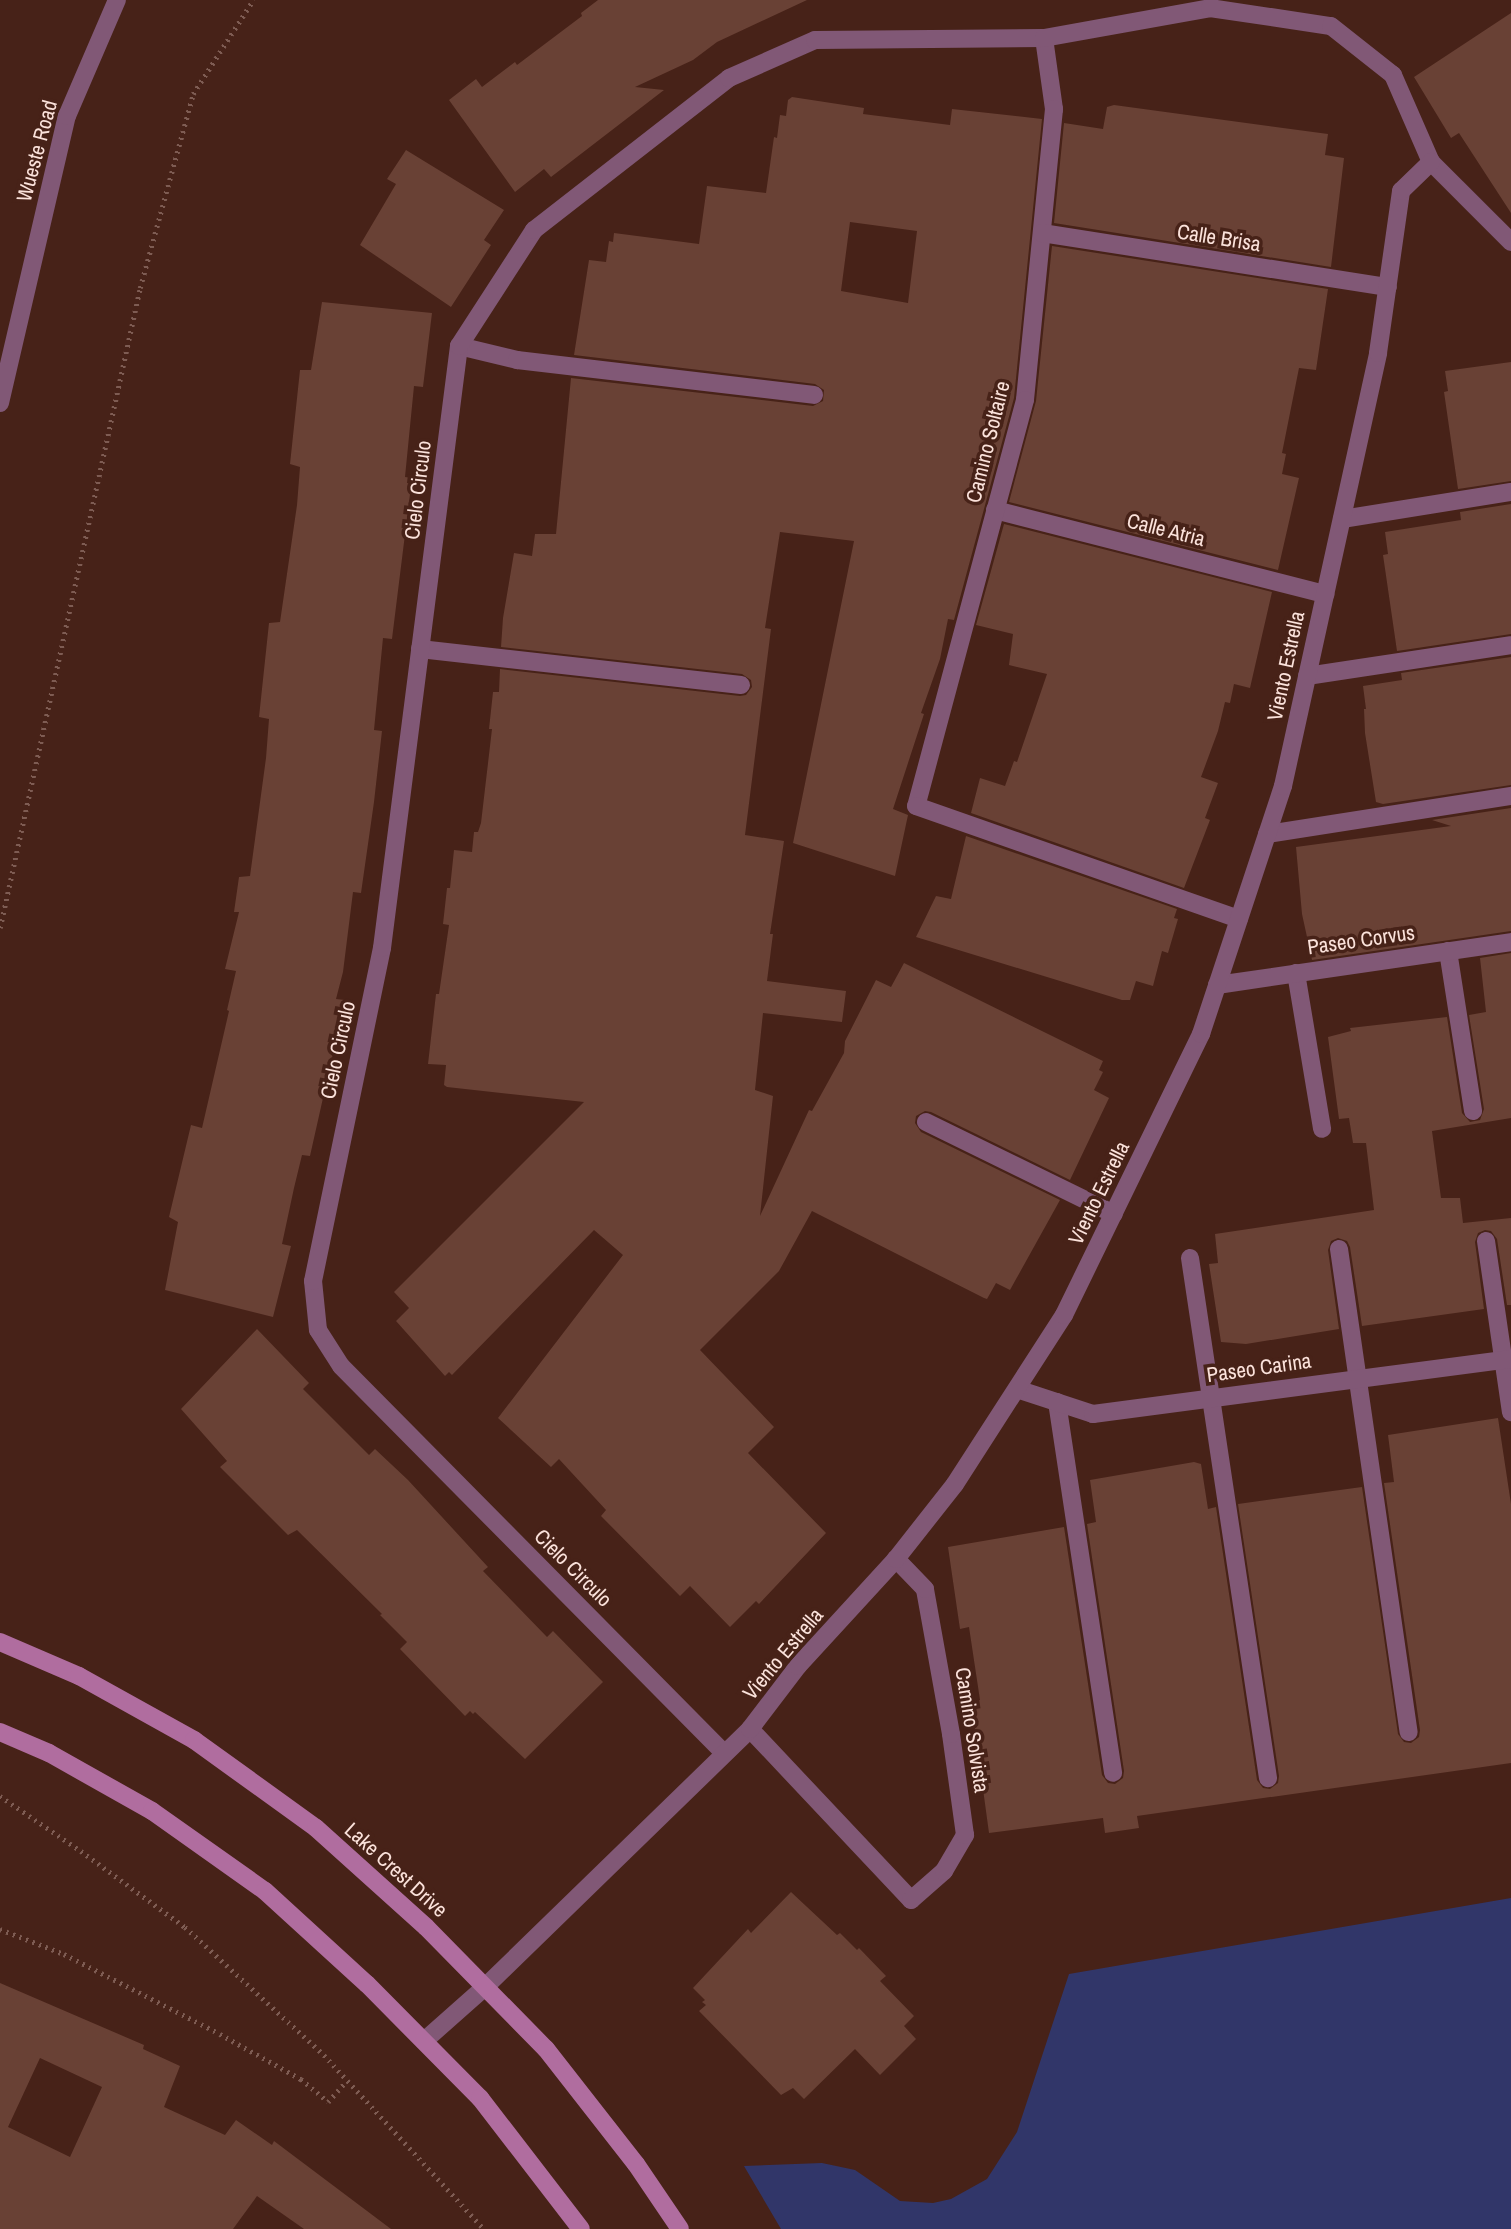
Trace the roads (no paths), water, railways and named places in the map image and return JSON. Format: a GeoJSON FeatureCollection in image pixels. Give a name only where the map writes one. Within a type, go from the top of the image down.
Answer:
{"type":"FeatureCollection","features":[{"type":"Feature","properties":{"kind":"main road","name":"Lake Crest Drive"},"geometry":{"type":"LineString","coordinates":[[0,1642],[79,1676],[194,1740],[316,1828],[426,1927],[546,2049],[636,2164],[680,2229]]}},
{"type":"Feature","properties":{"kind":"main road"},"geometry":{"type":"LineString","coordinates":[[0,1732],[49,1753],[152,1811],[265,1891],[367,1984],[480,2098],[581,2229]]}},
{"type":"Feature","properties":{"kind":"street","name":"Wueste Road"},"geometry":{"type":"LineString","coordinates":[[0,403],[67,116],[110,10],[117,0]]}},
{"type":"Feature","properties":{"kind":"street","name":"Cielo Circulo"},"geometry":{"type":"LineString","coordinates":[[724,1753],[341,1366],[318,1330],[313,1281],[382,948],[459,346],[534,230],[730,78],[815,40],[1044,38],[1210,8],[1331,26],[1393,75],[1431,162],[1511,242]]}},
{"type":"Feature","properties":{"kind":"street","name":"Camino Soltaire"},"geometry":{"type":"LineString","coordinates":[[1044,38],[1054,109],[1025,400],[916,806],[1240,919]]}},
{"type":"Feature","properties":{"kind":"street","name":"Viento Estrella"},"geometry":{"type":"LineString","coordinates":[[424,2041],[485,1987],[750,1729],[798,1666],[896,1559],[955,1484],[1065,1315],[1201,1034],[1283,786],[1378,353],[1401,191],[1431,162]]}},
{"type":"Feature","properties":{"kind":"street","name":"Calle Brisa"},"geometry":{"type":"LineString","coordinates":[[1042,233],[1388,287]]}},
{"type":"Feature","properties":{"kind":"street"},"geometry":{"type":"LineString","coordinates":[[459,346],[517,360],[814,396]]}},
{"type":"Feature","properties":{"kind":"street"},"geometry":{"type":"LineString","coordinates":[[1342,519],[1511,492]]}},
{"type":"Feature","properties":{"kind":"street","name":"Calle Atria"},"geometry":{"type":"LineString","coordinates":[[995,510],[1325,594]]}},
{"type":"Feature","properties":{"kind":"street"},"geometry":{"type":"LineString","coordinates":[[1307,676],[1511,645]]}},
{"type":"Feature","properties":{"kind":"street"},"geometry":{"type":"LineString","coordinates":[[420,649],[741,685]]}},
{"type":"Feature","properties":{"kind":"street"},"geometry":{"type":"LineString","coordinates":[[1267,834],[1511,796]]}},
{"type":"Feature","properties":{"kind":"street","name":"Paseo Corvus"},"geometry":{"type":"LineString","coordinates":[[1217,985],[1511,942]]}},
{"type":"Feature","properties":{"kind":"street"},"geometry":{"type":"LineString","coordinates":[[1448,951],[1473,1111]]}},
{"type":"Feature","properties":{"kind":"street"},"geometry":{"type":"LineString","coordinates":[[1296,973],[1322,1129]]}},
{"type":"Feature","properties":{"kind":"street"},"geometry":{"type":"LineString","coordinates":[[926,1122],[1114,1214]]}},
{"type":"Feature","properties":{"kind":"street"},"geometry":{"type":"LineString","coordinates":[[1486,1241],[1507,1360],[1511,1412]]}},
{"type":"Feature","properties":{"kind":"street"},"geometry":{"type":"LineString","coordinates":[[1339,1249],[1409,1732]]}},
{"type":"Feature","properties":{"kind":"street"},"geometry":{"type":"LineString","coordinates":[[1189,1258],[1268,1777]]}},
{"type":"Feature","properties":{"kind":"street","name":"Paseo Carina"},"geometry":{"type":"LineString","coordinates":[[1017,1389],[1093,1414],[1358,1377],[1507,1360]]}},
{"type":"Feature","properties":{"kind":"street"},"geometry":{"type":"LineString","coordinates":[[1057,1402],[1113,1773]]}},
{"type":"Feature","properties":{"kind":"street","name":"Camino Solvista"},"geometry":{"type":"LineString","coordinates":[[750,1729],[911,1900],[944,1871],[965,1835],[925,1588],[896,1559]]}}]}
